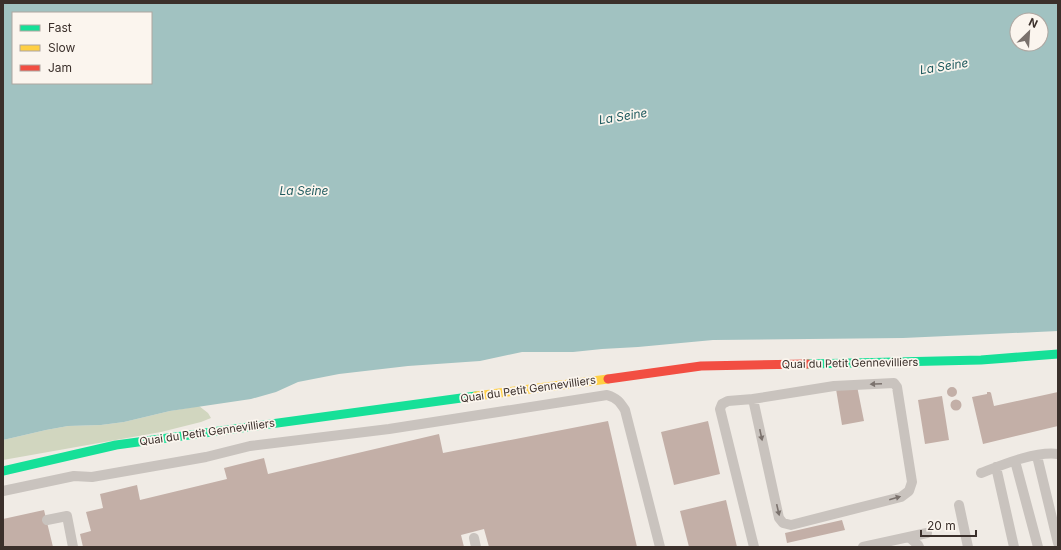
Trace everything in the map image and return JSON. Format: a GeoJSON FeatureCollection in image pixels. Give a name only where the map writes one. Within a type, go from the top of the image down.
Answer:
{"type":"FeatureCollection","features":[{"type":"Feature","properties":{"kind":"street","name":"Quai du Petit Gennevilliers"},"geometry":{"type":"LineString","coordinates":[[3,471],[116,445],[700,366],[981,360],[1058,354]]}},
{"type":"Feature","properties":{"kind":"lane"},"geometry":{"type":"LineString","coordinates":[[754,398],[779,518],[783,523],[791,524],[901,497],[909,491],[912,482],[897,387],[894,383],[834,386],[754,398],[728,400],[722,404],[720,409],[754,547]]}},
{"type":"Feature","properties":{"kind":"lane"},"geometry":{"type":"LineString","coordinates":[[3,491],[74,476],[92,477],[198,458],[250,446],[389,429],[607,396],[620,402],[625,410],[660,547]]}},
{"type":"Feature","properties":{"kind":"lane"},"geometry":{"type":"LineString","coordinates":[[981,473],[1015,461],[1051,453],[1058,454]]}},
{"type":"Feature","properties":{"kind":"lane"},"geometry":{"type":"LineString","coordinates":[[1037,456],[1058,543]]}},
{"type":"Feature","properties":{"kind":"lane"},"geometry":{"type":"LineString","coordinates":[[1015,461],[1038,547]]}},
{"type":"Feature","properties":{"kind":"lane"},"geometry":{"type":"LineString","coordinates":[[996,467],[1014,547]]}},
{"type":"Feature","properties":{"kind":"lane"},"geometry":{"type":"LineString","coordinates":[[959,505],[968,547]]}},
{"type":"Feature","properties":{"kind":"lane"},"geometry":{"type":"LineString","coordinates":[[47,520],[67,516],[73,547]]}},
{"type":"Feature","properties":{"kind":"lane"},"geometry":{"type":"LineString","coordinates":[[863,547],[927,533]]}},
{"type":"Feature","properties":{"kind":"lane"},"geometry":{"type":"LineString","coordinates":[[909,537],[919,547]]}},
{"type":"Feature","properties":{"kind":"green space"},"geometry":{"type":"Polygon","coordinates":[[[199,406],[208,413],[211,418],[161,432],[3,460],[3,440],[68,426],[101,425],[124,422],[199,406]]]}},
{"type":"Feature","properties":{"kind":"water","name":"La Seine"},"geometry":{"type":"Polygon","coordinates":[[[1058,3],[1058,331],[903,338],[713,340],[573,352],[522,352],[480,361],[408,366],[339,374],[298,382],[276,392],[251,399],[170,411],[124,422],[101,425],[68,426],[3,440],[3,4],[1058,3]]]}},
{"type":"Feature","properties":{"kind":"building"},"geometry":{"type":"Polygon","coordinates":[[[857,386],[864,421],[842,425],[836,389],[857,386]]]}},
{"type":"Feature","properties":{"kind":"building"},"geometry":{"type":"Polygon","coordinates":[[[950,387],[954,387],[956,388],[956,396],[950,397],[947,394],[947,390],[950,387]]]}},
{"type":"Feature","properties":{"kind":"building"},"geometry":{"type":"Polygon","coordinates":[[[987,392],[991,393],[994,406],[1058,392],[1058,426],[983,444],[972,397],[987,394],[987,392]]]}},
{"type":"Feature","properties":{"kind":"building"},"geometry":{"type":"Polygon","coordinates":[[[942,396],[949,440],[925,444],[918,400],[942,396]]]}},
{"type":"Feature","properties":{"kind":"building"},"geometry":{"type":"Polygon","coordinates":[[[954,400],[958,400],[960,401],[960,409],[954,410],[951,407],[951,403],[954,400]]]}},
{"type":"Feature","properties":{"kind":"building"},"geometry":{"type":"Polygon","coordinates":[[[608,421],[637,547],[489,547],[484,529],[461,535],[464,547],[83,547],[80,534],[91,531],[86,512],[103,508],[100,494],[137,485],[140,500],[227,479],[224,468],[264,458],[268,474],[439,434],[443,453],[608,421]]]}},
{"type":"Feature","properties":{"kind":"building"},"geometry":{"type":"Polygon","coordinates":[[[708,421],[720,474],[674,485],[661,432],[708,421]]]}},
{"type":"Feature","properties":{"kind":"building"},"geometry":{"type":"Polygon","coordinates":[[[726,500],[737,547],[689,547],[680,511],[726,500]]]}},
{"type":"Feature","properties":{"kind":"building"},"geometry":{"type":"Polygon","coordinates":[[[44,510],[53,547],[3,547],[3,519],[44,510]]]}},
{"type":"Feature","properties":{"kind":"building"},"geometry":{"type":"Polygon","coordinates":[[[842,520],[845,530],[787,543],[785,533],[842,520]]]}},
{"type":"Feature","properties":{"kind":"traffic: fast"},"geometry":{"type":"LineString","coordinates":[[808,364],[981,360],[1058,354]]}},
{"type":"Feature","properties":{"kind":"traffic: fast"},"geometry":{"type":"LineString","coordinates":[[3,471],[116,445],[476,396]]}},
{"type":"Feature","properties":{"kind":"traffic: slow"},"geometry":{"type":"LineString","coordinates":[[476,396],[608,379]]}},
{"type":"Feature","properties":{"kind":"traffic: jam"},"geometry":{"type":"LineString","coordinates":[[608,379],[701,366],[808,364]]}}]}
